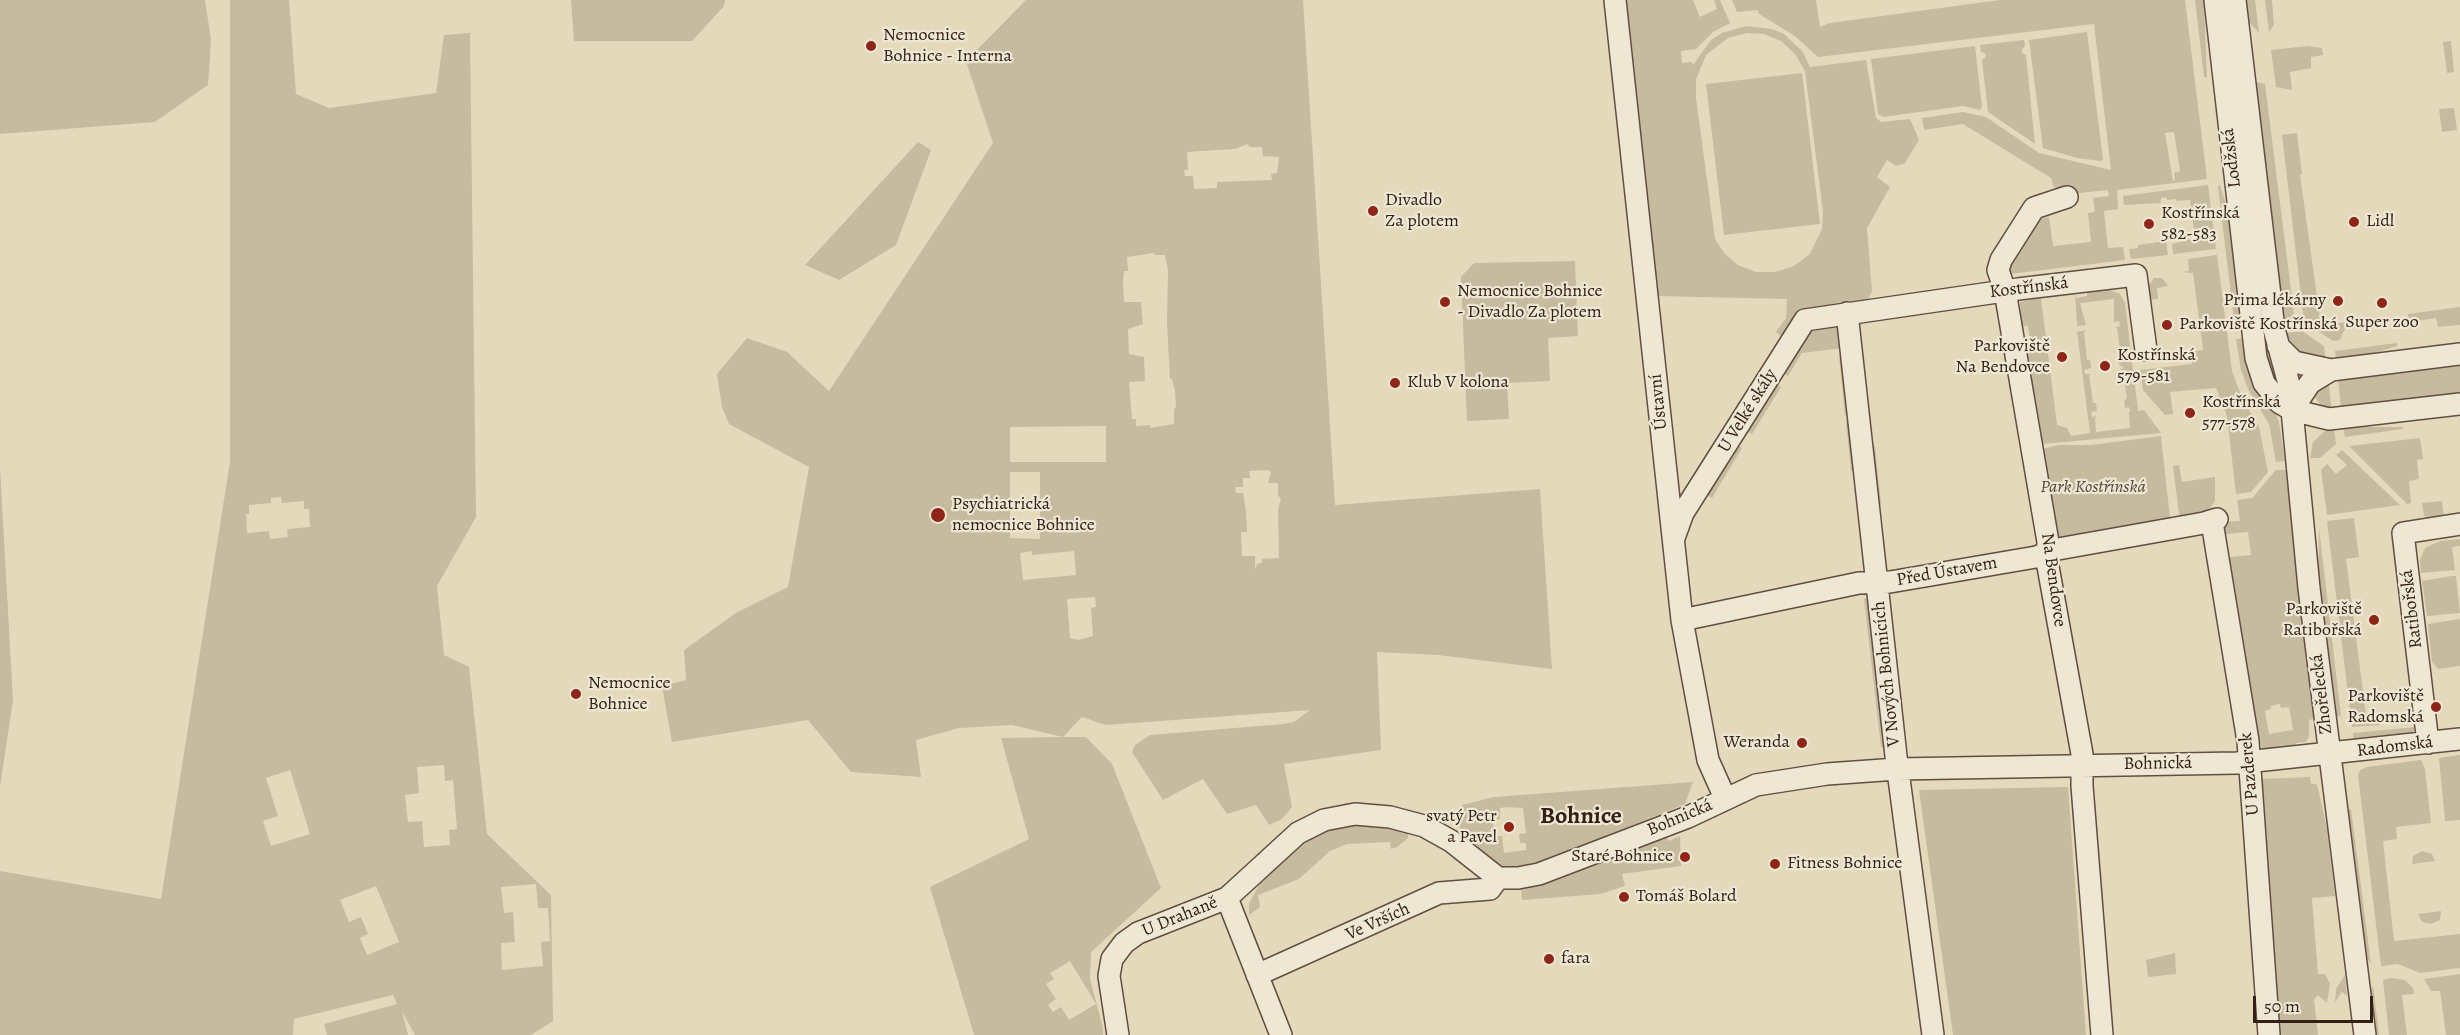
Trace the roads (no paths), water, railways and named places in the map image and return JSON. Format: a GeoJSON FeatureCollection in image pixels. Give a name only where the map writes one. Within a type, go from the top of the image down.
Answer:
{"type":"FeatureCollection","features":[{"type":"Feature","properties":{"kind":"street","name":"Ústavní"},"geometry":{"type":"LineString","coordinates":[[1615,0],[1682,620],[1708,760],[1725,798]]}},
{"type":"Feature","properties":{"kind":"street","name":"Lodžská"},"geometry":{"type":"LineString","coordinates":[[2215,0],[2256,358],[2264,383],[2270,393],[2292,410],[2329,420],[2460,404]]}},
{"type":"Feature","properties":{"kind":"street","name":"Lodžská"},"geometry":{"type":"LineString","coordinates":[[2235,0],[2278,346],[2290,388],[2292,410]]}},
{"type":"Feature","properties":{"kind":"street","name":"Na Bendovce"},"geometry":{"type":"LineString","coordinates":[[2067,197],[2034,208],[2001,260],[1999,279],[2005,291],[2048,542],[2047,554],[2082,766],[2102,1035]]}},
{"type":"Feature","properties":{"kind":"street","name":"Kostřínská"},"geometry":{"type":"LineString","coordinates":[[1847,313],[2136,275],[2146,350]]}},
{"type":"Feature","properties":{"kind":"street","name":"U Velké skály"},"geometry":{"type":"LineString","coordinates":[[1673,541],[1683,513],[1805,320],[1847,313]]}},
{"type":"Feature","properties":{"kind":"street","name":"V Nových Bohnicích"},"geometry":{"type":"LineString","coordinates":[[1847,313],[1897,769],[1933,1035]]}},
{"type":"Feature","properties":{"kind":"street"},"geometry":{"type":"LineString","coordinates":[[2278,346],[2294,362],[2331,370],[2460,354]]}},
{"type":"Feature","properties":{"kind":"street"},"geometry":{"type":"LineString","coordinates":[[2292,410],[2310,383],[2331,370]]}},
{"type":"Feature","properties":{"kind":"street","name":"Zhořelecká"},"geometry":{"type":"LineString","coordinates":[[2292,410],[2309,588],[2365,1035]]}},
{"type":"Feature","properties":{"kind":"street"},"geometry":{"type":"LineString","coordinates":[[2298,455],[2312,434],[2329,420]]}},
{"type":"Feature","properties":{"kind":"street","name":"Před Ústavem"},"geometry":{"type":"LineString","coordinates":[[1682,620],[1859,583],[1890,582],[2047,554],[2058,549],[2214,520]]}},
{"type":"Feature","properties":{"kind":"street","name":"U Pazderek"},"geometry":{"type":"LineString","coordinates":[[2214,520],[2250,762],[2269,1035]]}},
{"type":"Feature","properties":{"kind":"street","name":"Ratibořská"},"geometry":{"type":"LineString","coordinates":[[2428,743],[2403,533],[2460,524]]}},
{"type":"Feature","properties":{"kind":"street","name":"Radomská"},"geometry":{"type":"LineString","coordinates":[[2330,755],[2460,739]]}},
{"type":"Feature","properties":{"kind":"street","name":"Bohnická"},"geometry":{"type":"LineString","coordinates":[[1498,878],[1518,878],[1539,874],[1688,817],[1756,785],[1827,774],[1897,769],[2250,762],[2330,755]]}},
{"type":"Feature","properties":{"kind":"street"},"geometry":{"type":"LineString","coordinates":[[1281,1035],[1227,898],[1298,834],[1324,820],[1355,814],[1390,817],[1424,826],[1451,841],[1479,866],[1498,878]]}},
{"type":"Feature","properties":{"kind":"street","name":"Ve Vrších"},"geometry":{"type":"LineString","coordinates":[[1257,975],[1439,893],[1490,889],[1498,878]]}},
{"type":"Feature","properties":{"kind":"street","name":"U Drahaně"},"geometry":{"type":"LineString","coordinates":[[1118,1035],[1109,976],[1112,959],[1124,943],[1138,933],[1227,898]]}},
{"type":"Feature","properties":{"kind":"place","name":"Nemocnice Bohnice - Interna"},"geometry":{"type":"Point","coordinates":[871,46]}},
{"type":"Feature","properties":{"kind":"place","name":"Divadlo Za plotem"},"geometry":{"type":"Point","coordinates":[1373,211]}},
{"type":"Feature","properties":{"kind":"place","name":"Lidl"},"geometry":{"type":"Point","coordinates":[2354,222]}},
{"type":"Feature","properties":{"kind":"place","name":"Kostřínská 582-583"},"geometry":{"type":"Point","coordinates":[2149,224]}},
{"type":"Feature","properties":{"kind":"place","name":"Prima lékárny"},"geometry":{"type":"Point","coordinates":[2338,301]}},
{"type":"Feature","properties":{"kind":"place","name":"Nemocnice Bohnice - Divadlo Za plotem"},"geometry":{"type":"Point","coordinates":[1445,302]}},
{"type":"Feature","properties":{"kind":"place","name":"Super zoo"},"geometry":{"type":"Point","coordinates":[2382,303]}},
{"type":"Feature","properties":{"kind":"place","name":"Parkoviště Kostřínská"},"geometry":{"type":"Point","coordinates":[2167,325]}},
{"type":"Feature","properties":{"kind":"place","name":"Parkoviště Na Bendovce"},"geometry":{"type":"Point","coordinates":[2062,357]}},
{"type":"Feature","properties":{"kind":"place","name":"Kostřínská 579-581"},"geometry":{"type":"Point","coordinates":[2105,366]}},
{"type":"Feature","properties":{"kind":"place","name":"Klub V kolona"},"geometry":{"type":"Point","coordinates":[1395,383]}},
{"type":"Feature","properties":{"kind":"place","name":"Kostřínská 577-578"},"geometry":{"type":"Point","coordinates":[2190,413]}},
{"type":"Feature","properties":{"kind":"place","name":"Psychiatrická nemocnice Bohnice"},"geometry":{"type":"Point","coordinates":[938,515]}},
{"type":"Feature","properties":{"kind":"place","name":"Parkoviště Ratibořská"},"geometry":{"type":"Point","coordinates":[2374,620]}},
{"type":"Feature","properties":{"kind":"place","name":"Nemocnice Bohnice"},"geometry":{"type":"Point","coordinates":[576,694]}},
{"type":"Feature","properties":{"kind":"place","name":"Parkoviště Radomská"},"geometry":{"type":"Point","coordinates":[2436,707]}},
{"type":"Feature","properties":{"kind":"place","name":"Weranda"},"geometry":{"type":"Point","coordinates":[1802,743]}},
{"type":"Feature","properties":{"kind":"place","name":"svatý Petr a Pavel"},"geometry":{"type":"Point","coordinates":[1509,827]}},
{"type":"Feature","properties":{"kind":"place","name":"Staré Bohnice"},"geometry":{"type":"Point","coordinates":[1685,857]}},
{"type":"Feature","properties":{"kind":"place","name":"Fitness Bohnice"},"geometry":{"type":"Point","coordinates":[1775,864]}},
{"type":"Feature","properties":{"kind":"place","name":"Tomáš Bolard"},"geometry":{"type":"Point","coordinates":[1624,897]}},
{"type":"Feature","properties":{"kind":"place","name":"fara"},"geometry":{"type":"Point","coordinates":[1549,959]}},
{"type":"Feature","properties":{"kind":"district","name":"Bohnice"},"geometry":{"type":"Point","coordinates":[1581,817]}},
{"type":"Feature","properties":{"kind":"park label","name":"Park Kostřínská"},"geometry":{"type":"Point","coordinates":[2093,488]}}]}
